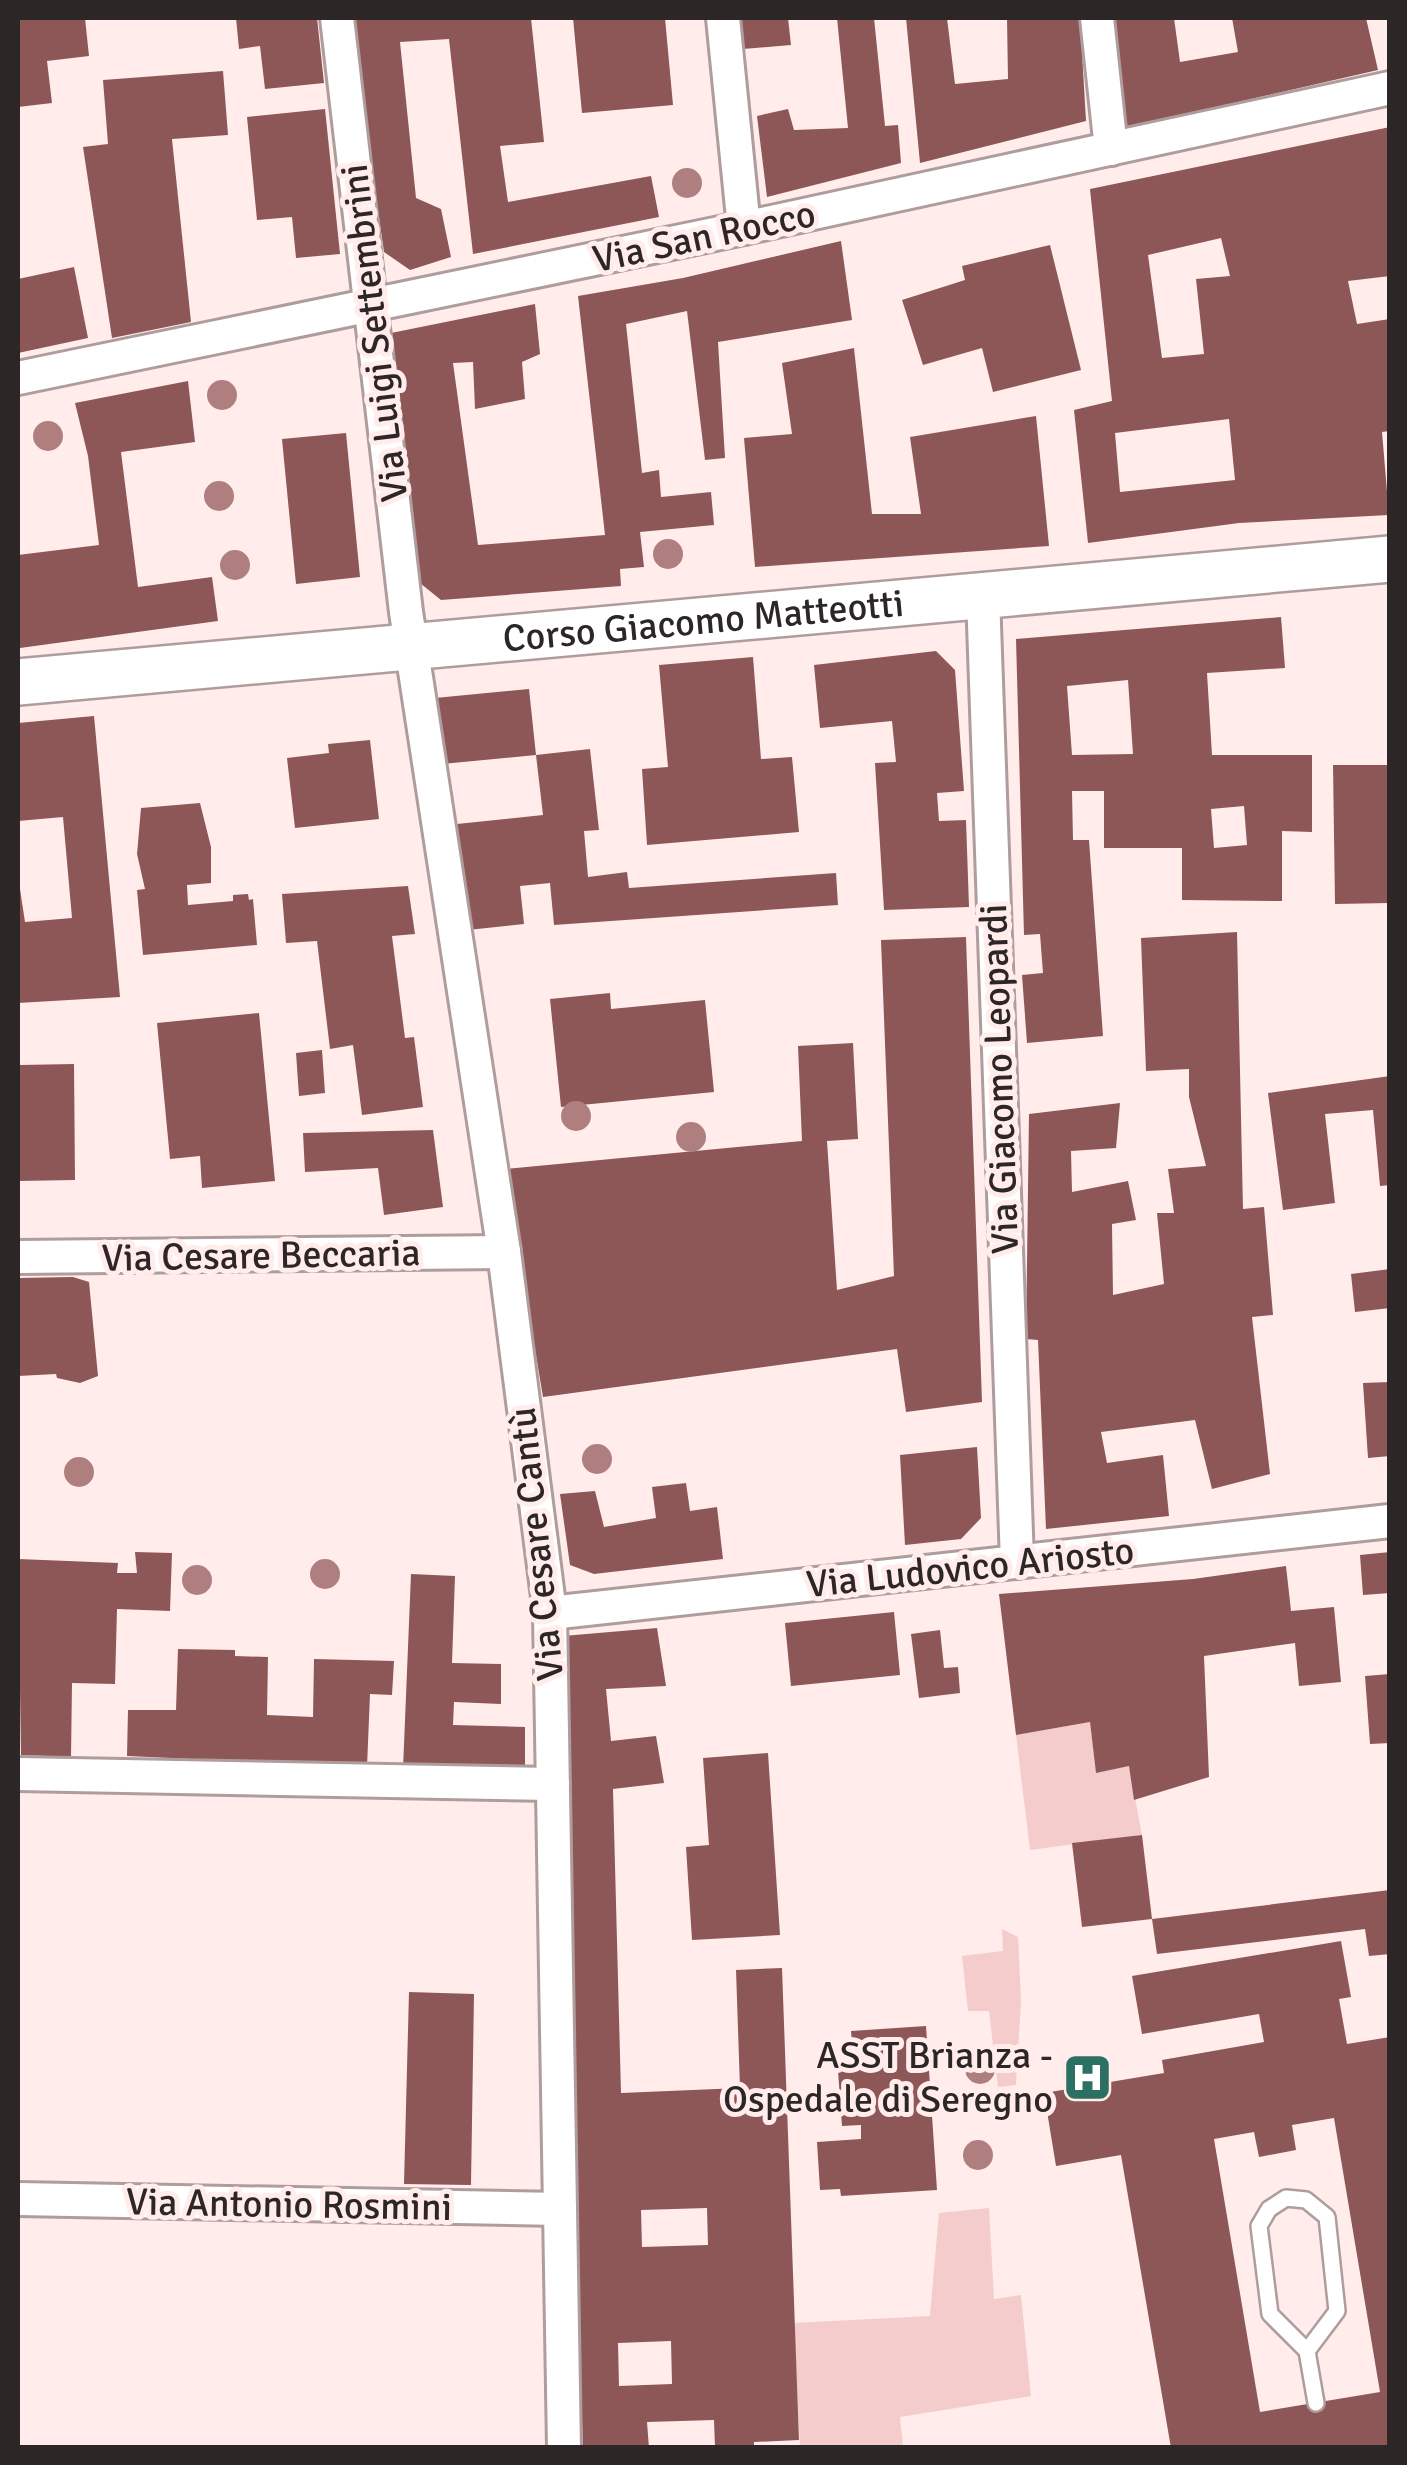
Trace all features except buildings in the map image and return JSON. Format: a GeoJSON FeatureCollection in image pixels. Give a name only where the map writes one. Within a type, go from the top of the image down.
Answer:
{"type":"FeatureCollection","features":[{"type":"Feature","properties":{"kind":"main road","name":"Corso Giacomo Matteotti"},"geometry":{"type":"LineString","coordinates":[[18,682],[1390,560]]}},
{"type":"Feature","properties":{"kind":"street","name":"Via Luigi Settembrini"},"geometry":{"type":"LineString","coordinates":[[336,18],[411,648]]}},
{"type":"Feature","properties":{"kind":"street"},"geometry":{"type":"LineString","coordinates":[[722,18],[744,228]]}},
{"type":"Feature","properties":{"kind":"street"},"geometry":{"type":"LineString","coordinates":[[1097,18],[1111,149]]}},
{"type":"Feature","properties":{"kind":"street","name":"Via San Rocco"},"geometry":{"type":"LineString","coordinates":[[18,378],[371,307],[1390,88]]}},
{"type":"Feature","properties":{"kind":"street","name":"Via Giacomo Leopardi"},"geometry":{"type":"LineString","coordinates":[[983,596],[1017,1562]]}},
{"type":"Feature","properties":{"kind":"street","name":"Via Cesare Cantù"},"geometry":{"type":"LineString","coordinates":[[411,648],[504,1252],[550,1612],[564,2448]]}},
{"type":"Feature","properties":{"kind":"street","name":"Via Cesare Beccaria"},"geometry":{"type":"LineString","coordinates":[[18,1257],[504,1252]]}},
{"type":"Feature","properties":{"kind":"street","name":"Via Ludovico Ariosto"},"geometry":{"type":"LineString","coordinates":[[550,1612],[1390,1521]]}},
{"type":"Feature","properties":{"kind":"street"},"geometry":{"type":"LineString","coordinates":[[18,1774],[552,1784]]}},
{"type":"Feature","properties":{"kind":"street","name":"Via Antonio Rosmini"},"geometry":{"type":"LineString","coordinates":[[18,2199],[560,2209]]}},
{"type":"Feature","properties":{"kind":"lane"},"geometry":{"type":"LineString","coordinates":[[1306,2351],[1338,2311],[1327,2217],[1306,2200],[1286,2198],[1269,2209],[1259,2226],[1270,2314],[1306,2351],[1316,2403]]}},
{"type":"Feature","properties":{"kind":"shaded area"},"geometry":{"type":"Polygon","coordinates":[[[1090,1722],[1096,1772],[1129,1766],[1142,1835],[1030,1850],[1016,1735],[1090,1722]]]}},
{"type":"Feature","properties":{"kind":"shaded area"},"geometry":{"type":"Polygon","coordinates":[[[1002,1929],[1018,1937],[1021,2001],[1016,2085],[998,2087],[989,2011],[968,2011],[962,1956],[1003,1951],[1002,1929]]]}},
{"type":"Feature","properties":{"kind":"shaded area"},"geometry":{"type":"Polygon","coordinates":[[[989,2208],[994,2299],[1021,2295],[1031,2396],[900,2417],[903,2447],[800,2447],[794,2323],[930,2316],[939,2213],[989,2208]]]}},
{"type":"Feature","properties":{"kind":"place","name":"ASST Brianza - Ospedale di Seregno"},"geometry":{"type":"Point","coordinates":[1088,2077]}}]}
